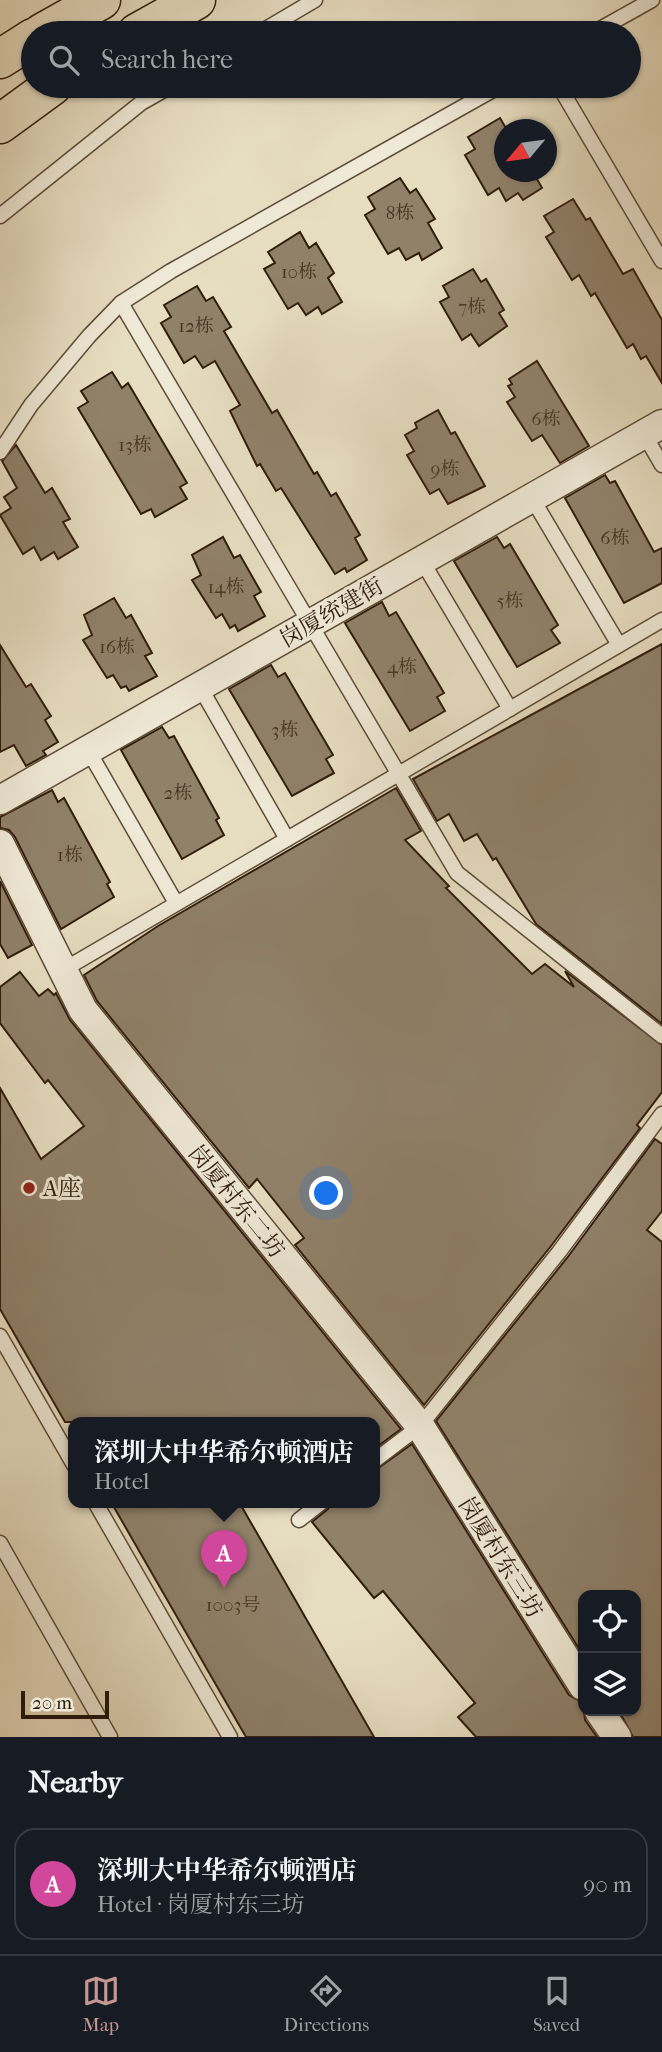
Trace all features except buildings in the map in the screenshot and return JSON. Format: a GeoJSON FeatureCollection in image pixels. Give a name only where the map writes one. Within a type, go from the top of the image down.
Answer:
{"type":"FeatureCollection","features":[{"type":"Feature","properties":{"kind":"highway"},"geometry":{"type":"LineString","coordinates":[[63,21],[101,0]]}},
{"type":"Feature","properties":{"kind":"highway"},"geometry":{"type":"LineString","coordinates":[[158,21],[196,0]]}},
{"type":"Feature","properties":{"kind":"highway"},"geometry":{"type":"LineString","coordinates":[[0,59],[21,46]]}},
{"type":"Feature","properties":{"kind":"highway"},"geometry":{"type":"LineString","coordinates":[[0,124],[36,98]]}},
{"type":"Feature","properties":{"kind":"street","name":"岗厦统建街"},"geometry":{"type":"LineString","coordinates":[[0,800],[653,429]]}},
{"type":"Feature","properties":{"kind":"street","name":"岗厦村东二坊"},"geometry":{"type":"LineString","coordinates":[[0,844],[83,1010],[420,1426]]}},
{"type":"Feature","properties":{"kind":"street","name":"岗厦村东三坊"},"geometry":{"type":"LineString","coordinates":[[420,1426],[578,1678]]}},
{"type":"Feature","properties":{"kind":"street"},"geometry":{"type":"LineString","coordinates":[[602,1716],[617,1737]]}},
{"type":"Feature","properties":{"kind":"lane"},"geometry":{"type":"LineString","coordinates":[[279,21],[315,0]]}},
{"type":"Feature","properties":{"kind":"lane"},"geometry":{"type":"LineString","coordinates":[[614,21],[652,0]]}},
{"type":"Feature","properties":{"kind":"lane"},"geometry":{"type":"LineString","coordinates":[[0,216],[150,98]]}},
{"type":"Feature","properties":{"kind":"lane"},"geometry":{"type":"LineString","coordinates":[[0,452],[31,405],[121,303],[171,271],[479,98]]}},
{"type":"Feature","properties":{"kind":"lane"},"geometry":{"type":"LineString","coordinates":[[566,98],[662,261]]}},
{"type":"Feature","properties":{"kind":"lane"},"geometry":{"type":"LineString","coordinates":[[121,303],[457,873],[662,1036]]}},
{"type":"Feature","properties":{"kind":"lane"},"geometry":{"type":"LineString","coordinates":[[653,429],[662,466]]}},
{"type":"Feature","properties":{"kind":"lane"},"geometry":{"type":"LineString","coordinates":[[532,498],[619,645]]}},
{"type":"Feature","properties":{"kind":"lane"},"geometry":{"type":"LineString","coordinates":[[422,561],[510,709]]}},
{"type":"Feature","properties":{"kind":"lane"},"geometry":{"type":"LineString","coordinates":[[63,970],[662,620]]}},
{"type":"Feature","properties":{"kind":"lane"},"geometry":{"type":"LineString","coordinates":[[200,687],[287,839]]}},
{"type":"Feature","properties":{"kind":"lane"},"geometry":{"type":"LineString","coordinates":[[88,750],[176,903]]}},
{"type":"Feature","properties":{"kind":"lane"},"geometry":{"type":"LineString","coordinates":[[380,1456],[420,1426],[559,1252],[662,1114]]}},
{"type":"Feature","properties":{"kind":"lane"},"geometry":{"type":"LineString","coordinates":[[0,1336],[68,1455]]}},
{"type":"Feature","properties":{"kind":"lane"},"geometry":{"type":"LineString","coordinates":[[98,1508],[230,1737]]}},
{"type":"Feature","properties":{"kind":"lane"},"geometry":{"type":"LineString","coordinates":[[299,1520],[314,1508]]}},
{"type":"Feature","properties":{"kind":"lane"},"geometry":{"type":"LineString","coordinates":[[0,1543],[110,1737]]}},
{"type":"Feature","properties":{"kind":"place","name":"A座"},"geometry":{"type":"Point","coordinates":[29,1188]}},
{"type":"Feature","properties":{"kind":"place","name":"深圳大中华希尔顿酒店"},"geometry":{"type":"Point","coordinates":[224,1588]}}]}
